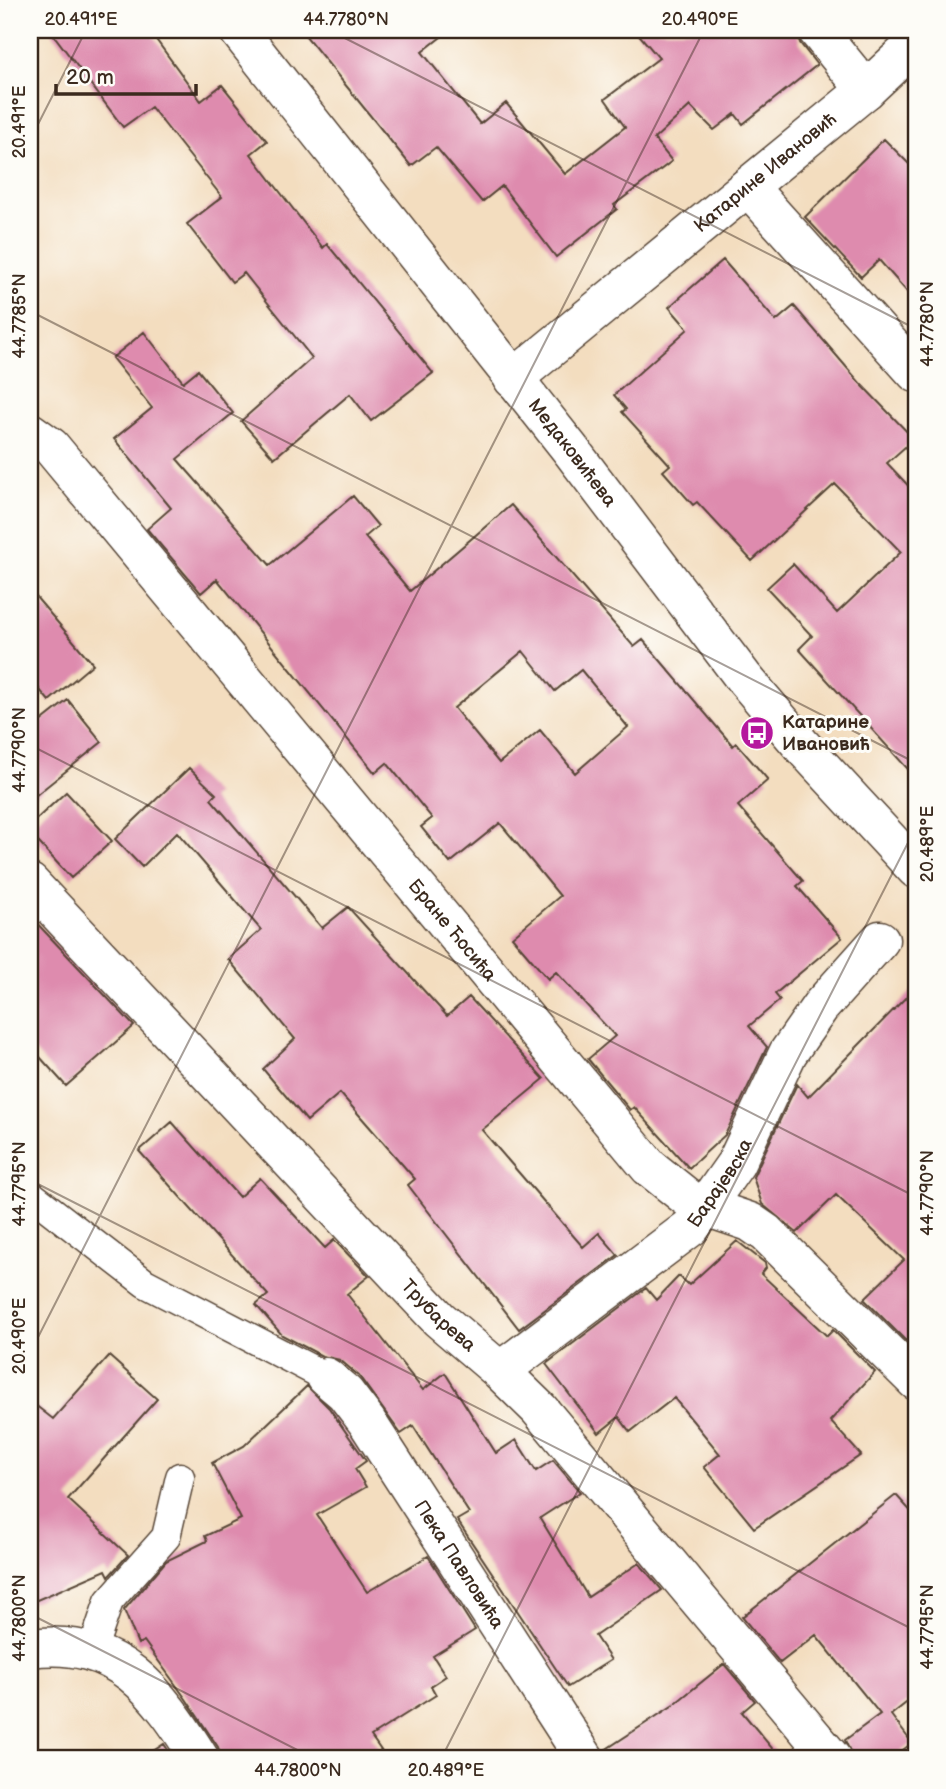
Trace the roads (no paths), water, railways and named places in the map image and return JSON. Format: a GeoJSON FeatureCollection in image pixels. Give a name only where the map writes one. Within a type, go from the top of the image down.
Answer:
{"type":"FeatureCollection","features":[{"type":"Feature","properties":{"kind":"street","name":"Медаковићева"},"geometry":{"type":"LineString","coordinates":[[238,30],[743,677],[802,746],[916,869]]}},
{"type":"Feature","properties":{"kind":"street"},"geometry":{"type":"LineString","coordinates":[[817,30],[866,90]]}},
{"type":"Feature","properties":{"kind":"street","name":"Катарине Ивановић"},"geometry":{"type":"LineString","coordinates":[[513,379],[866,90],[916,43]]}},
{"type":"Feature","properties":{"kind":"street"},"geometry":{"type":"LineString","coordinates":[[748,187],[916,373]]}},
{"type":"Feature","properties":{"kind":"street","name":"Бране Ћосића"},"geometry":{"type":"LineString","coordinates":[[30,432],[51,447],[649,1167],[681,1196],[706,1208],[750,1222],[766,1233],[916,1381]]}},
{"type":"Feature","properties":{"kind":"street","name":"Трубарева"},"geometry":{"type":"LineString","coordinates":[[30,883],[439,1319],[500,1371],[539,1409],[832,1759]]}},
{"type":"Feature","properties":{"kind":"street","name":"Барајевска"},"geometry":{"type":"LineString","coordinates":[[500,1371],[691,1227],[736,1163],[788,1053],[820,1007],[880,940]]}},
{"type":"Feature","properties":{"kind":"street","name":"Пека Павловића"},"geometry":{"type":"LineString","coordinates":[[326,1377],[345,1393],[367,1422],[585,1759]]}},
{"type":"Feature","properties":{"kind":"street"},"geometry":{"type":"LineString","coordinates":[[41,1646],[92,1651],[108,1657],[152,1690],[200,1759]]}},
{"type":"Feature","properties":{"kind":"lane"},"geometry":{"type":"LineString","coordinates":[[30,1194],[145,1283],[326,1377]]}},
{"type":"Feature","properties":{"kind":"lane"},"geometry":{"type":"LineString","coordinates":[[92,1651],[109,1601],[166,1537],[180,1477]]}},
{"type":"Feature","properties":{"kind":"place","name":"Катарине Ивановић"},"geometry":{"type":"Point","coordinates":[757,733]}}]}
